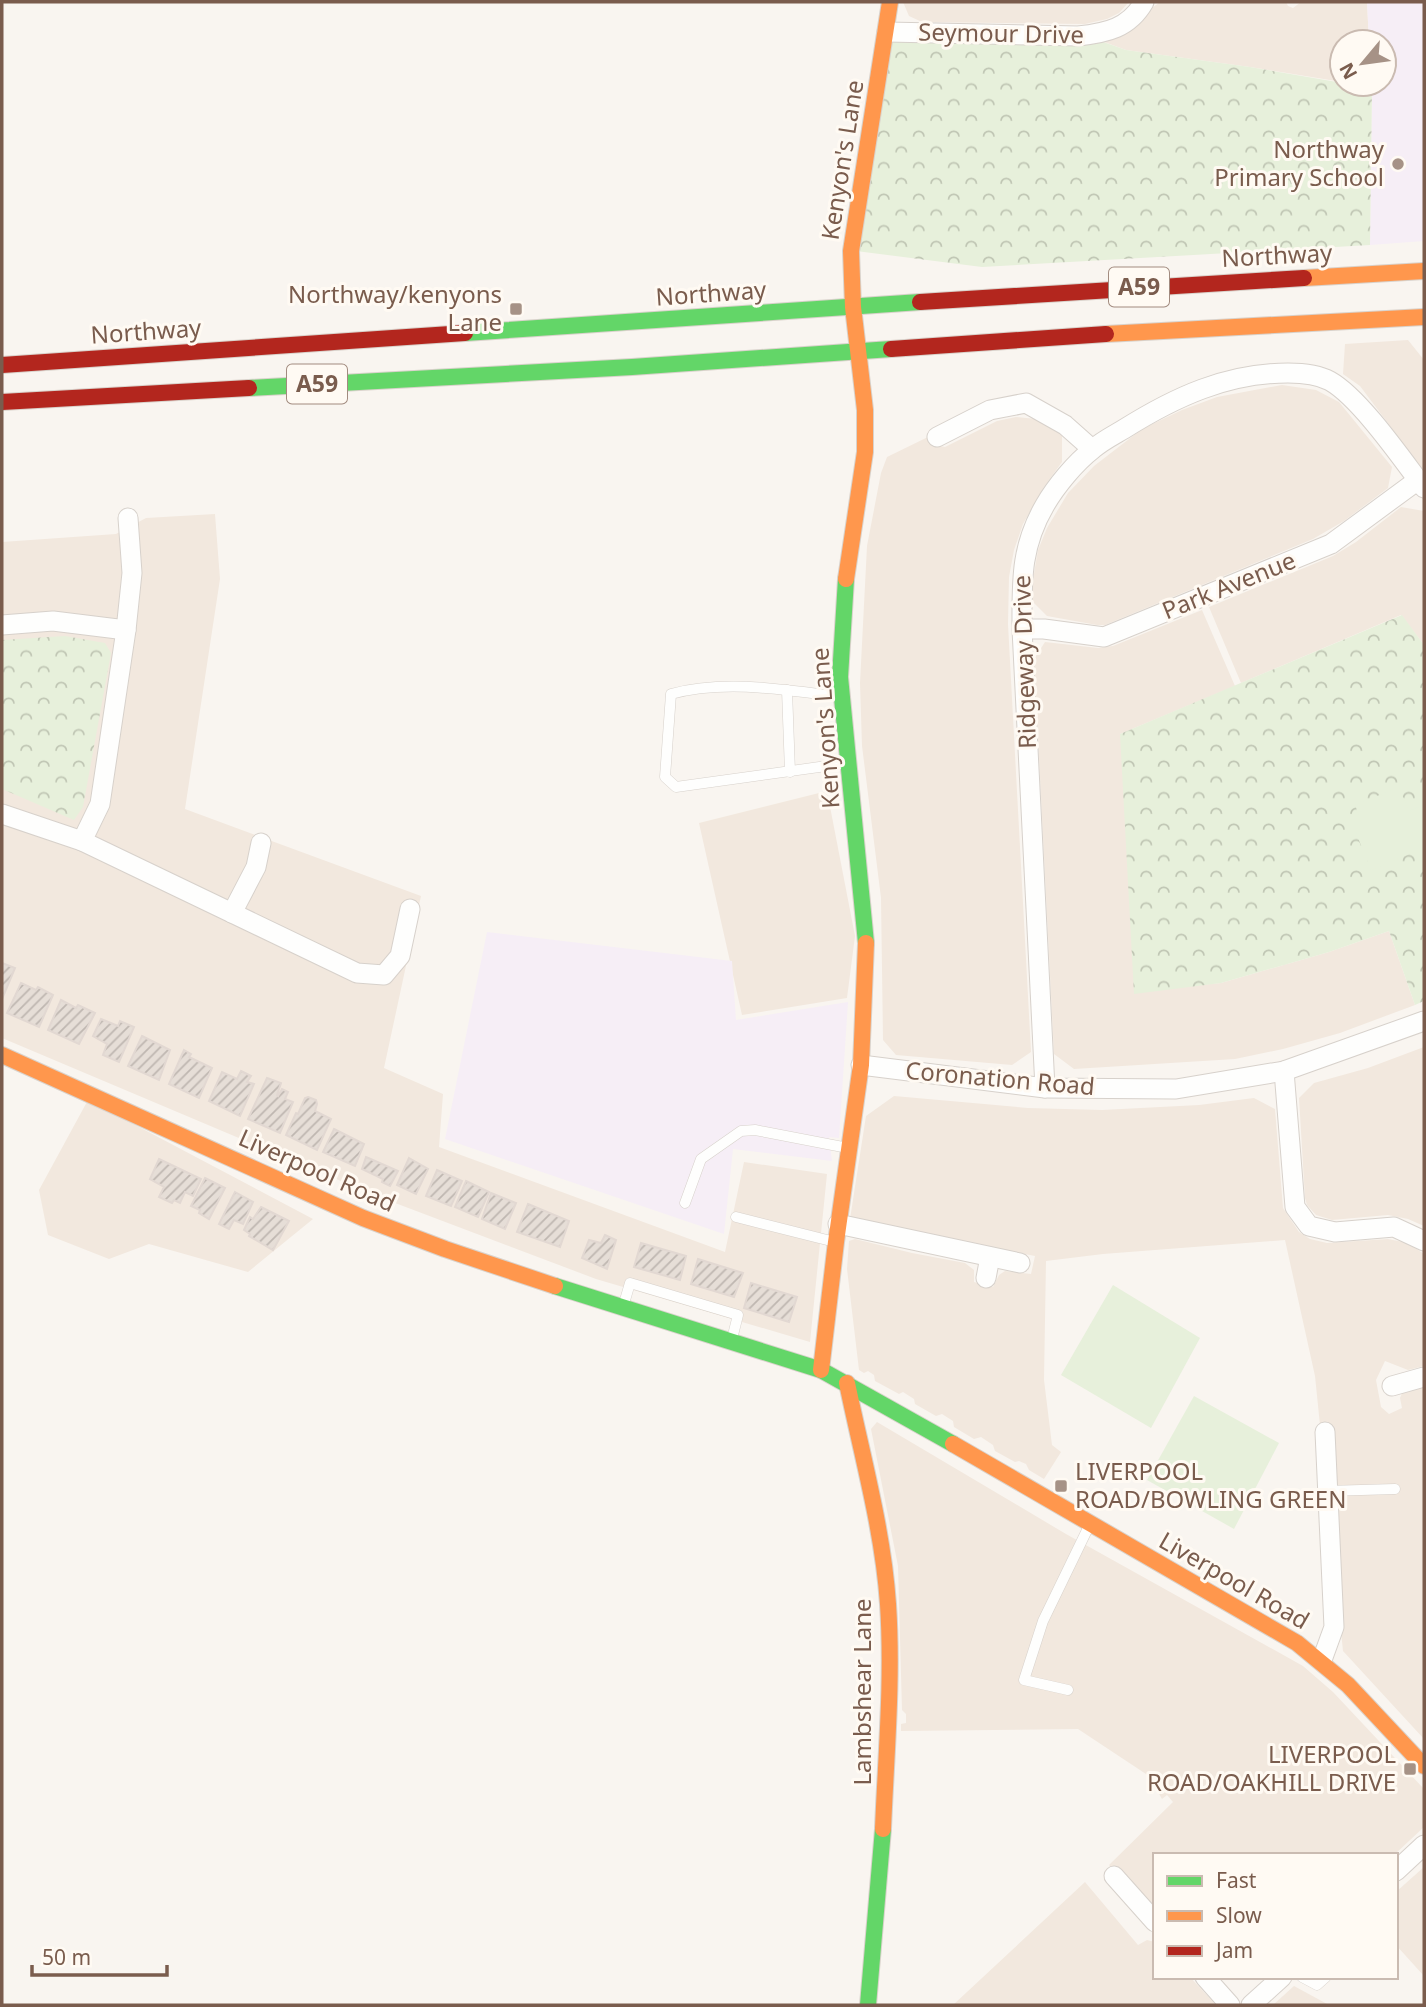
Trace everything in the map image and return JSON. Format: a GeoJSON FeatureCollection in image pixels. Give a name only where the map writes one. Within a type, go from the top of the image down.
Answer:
{"type":"FeatureCollection","features":[{"type":"Feature","properties":{"kind":"main road","name":"Kenyon's Lane"},"geometry":{"type":"LineString","coordinates":[[821,1370],[860,1065],[866,941],[840,677],[845,584],[866,442],[853,307],[851,251],[890,2]]}},
{"type":"Feature","properties":{"kind":"main road","name":"Northway"},"geometry":{"type":"LineString","coordinates":[[2,365],[1120,288],[1424,271]]}},
{"type":"Feature","properties":{"kind":"main road","name":"A59"},"geometry":{"type":"LineString","coordinates":[[2,402],[632,367],[858,350],[1424,317]]}},
{"type":"Feature","properties":{"kind":"main road","name":"Liverpool Road"},"geometry":{"type":"LineString","coordinates":[[2,1055],[363,1218],[445,1249],[821,1370],[1297,1643],[1345,1680],[1424,1766]]}},
{"type":"Feature","properties":{"kind":"main road","name":"Lambshear Lane"},"geometry":{"type":"LineString","coordinates":[[847,1383],[882,1549],[888,1605],[889,1677],[883,1842],[868,2005]]}},
{"type":"Feature","properties":{"kind":"street","name":"Seymour Drive"},"geometry":{"type":"LineString","coordinates":[[887,32],[1078,36],[1098,34],[1114,30],[1127,22],[1144,2]]}},
{"type":"Feature","properties":{"kind":"street","name":"Ridgeway Drive"},"geometry":{"type":"LineString","coordinates":[[1045,1088],[1022,629],[1022,566],[1030,538],[1045,506],[1060,484],[1092,449],[1157,408],[1225,380],[1264,374],[1305,373],[1327,380],[1349,393],[1421,484]]}},
{"type":"Feature","properties":{"kind":"street"},"geometry":{"type":"LineString","coordinates":[[937,437],[990,410],[1026,403],[1065,425],[1092,449]]}},
{"type":"Feature","properties":{"kind":"street","name":"Park Avenue"},"geometry":{"type":"LineString","coordinates":[[1022,629],[1044,629],[1104,637],[1331,544],[1421,484]]}},
{"type":"Feature","properties":{"kind":"street"},"geometry":{"type":"LineString","coordinates":[[82,841],[100,804],[126,630],[132,573],[128,518]]}},
{"type":"Feature","properties":{"kind":"street"},"geometry":{"type":"LineString","coordinates":[[2,625],[53,621],[126,630]]}},
{"type":"Feature","properties":{"kind":"street"},"geometry":{"type":"LineString","coordinates":[[2,814],[82,841],[357,973],[384,975],[400,956],[411,909]]}},
{"type":"Feature","properties":{"kind":"street"},"geometry":{"type":"LineString","coordinates":[[232,913],[256,867],[261,843]]}},
{"type":"Feature","properties":{"kind":"street","name":"Coronation Road"},"geometry":{"type":"LineString","coordinates":[[860,1065],[1045,1088],[1175,1089],[1284,1071],[1424,1021]]}},
{"type":"Feature","properties":{"kind":"street"},"geometry":{"type":"LineString","coordinates":[[1284,1071],[1295,1207],[1309,1226],[1335,1232],[1394,1227],[1424,1241]]}},
{"type":"Feature","properties":{"kind":"street"},"geometry":{"type":"LineString","coordinates":[[837,1233],[1020,1263]]}},
{"type":"Feature","properties":{"kind":"street"},"geometry":{"type":"LineString","coordinates":[[986,1278],[990,1256]]}},
{"type":"Feature","properties":{"kind":"street"},"geometry":{"type":"LineString","coordinates":[[1392,1385],[1424,1377]]}},
{"type":"Feature","properties":{"kind":"street"},"geometry":{"type":"LineString","coordinates":[[1322,1660],[1334,1627],[1325,1432]]}},
{"type":"Feature","properties":{"kind":"street"},"geometry":{"type":"LineString","coordinates":[[1398,1869],[1424,1845]]}},
{"type":"Feature","properties":{"kind":"street"},"geometry":{"type":"LineString","coordinates":[[1114,1876],[1153,1920]]}},
{"type":"Feature","properties":{"kind":"street"},"geometry":{"type":"LineString","coordinates":[[1207,1979],[1230,2005]]}},
{"type":"Feature","properties":{"kind":"street"},"geometry":{"type":"LineString","coordinates":[[1251,2005],[1280,1979]]}},
{"type":"Feature","properties":{"kind":"lane"},"geometry":{"type":"LineString","coordinates":[[842,697],[750,687],[685,690],[671,694],[665,777],[676,787],[849,763]]}},
{"type":"Feature","properties":{"kind":"lane"},"geometry":{"type":"LineString","coordinates":[[787,690],[790,772]]}},
{"type":"Feature","properties":{"kind":"lane"},"geometry":{"type":"LineString","coordinates":[[685,1203],[701,1158],[741,1131],[754,1130],[849,1148]]}},
{"type":"Feature","properties":{"kind":"lane"},"geometry":{"type":"LineString","coordinates":[[736,1217],[837,1233]]}},
{"type":"Feature","properties":{"kind":"lane"},"geometry":{"type":"LineString","coordinates":[[623,1308],[630,1283],[738,1315],[732,1340]]}},
{"type":"Feature","properties":{"kind":"lane"},"geometry":{"type":"LineString","coordinates":[[1327,1491],[1395,1489]]}},
{"type":"Feature","properties":{"kind":"lane"},"geometry":{"type":"LineString","coordinates":[[1068,1689],[1024,1680],[1043,1621],[1090,1523]]}},
{"type":"Feature","properties":{"kind":"lane"},"geometry":{"type":"LineString","coordinates":[[1306,1979],[1317,1985],[1324,1979]]}},
{"type":"Feature","properties":{"kind":"shaded area"},"geometry":{"type":"Polygon","coordinates":[[[903,2],[1129,2],[1119,13],[1107,19],[1085,24],[922,22],[909,16],[903,2]]]}},
{"type":"Feature","properties":{"kind":"shaded area"},"geometry":{"type":"Polygon","coordinates":[[[1160,2],[1286,2],[1293,8],[1301,2],[1367,2],[1368,28],[1328,28],[1328,80],[1126,50],[1096,39],[1140,17],[1160,2]]]}},
{"type":"Feature","properties":{"kind":"shaded area","name":"Northway Primary School"},"geometry":{"type":"Polygon","coordinates":[[[1367,2],[1424,2],[1424,241],[1370,245],[1372,98],[1398,98],[1398,28],[1368,28],[1367,2]]]}},
{"type":"Feature","properties":{"kind":"shaded area"},"geometry":{"type":"Polygon","coordinates":[[[1408,340],[1424,360],[1424,471],[1360,386],[1343,374],[1345,344],[1408,340]]]}},
{"type":"Feature","properties":{"kind":"shaded area"},"geometry":{"type":"Polygon","coordinates":[[[1282,385],[1316,390],[1339,402],[1392,467],[1388,488],[1344,521],[1313,539],[1105,625],[1047,616],[1032,601],[1038,550],[1047,528],[1068,493],[1094,466],[1142,429],[1182,410],[1217,397],[1282,385]]]}},
{"type":"Feature","properties":{"kind":"shaded area"},"geometry":{"type":"Polygon","coordinates":[[[1016,417],[1037,419],[1057,430],[1062,436],[1062,462],[1023,524],[1009,577],[1008,624],[1031,1052],[1012,1065],[896,1055],[883,1040],[881,898],[862,746],[860,683],[867,546],[881,473],[887,457],[930,436],[935,445],[945,447],[997,421],[1016,417]]]}},
{"type":"Feature","properties":{"kind":"shaded area"},"geometry":{"type":"Polygon","coordinates":[[[1401,507],[1424,511],[1424,645],[1401,615],[1241,683],[1209,607],[1333,556],[1401,507]]]}},
{"type":"Feature","properties":{"kind":"shaded area"},"geometry":{"type":"Polygon","coordinates":[[[215,514],[220,579],[185,809],[421,896],[384,1068],[443,1094],[439,1147],[725,1252],[744,1162],[827,1174],[810,1342],[596,1279],[374,1195],[2,1038],[2,542],[116,534],[146,518],[215,514]]]}},
{"type":"Feature","properties":{"kind":"shaded area"},"geometry":{"type":"Polygon","coordinates":[[[1202,610],[1235,686],[1120,734],[1199,985],[1221,983],[1329,952],[1389,931],[1415,1005],[1340,1033],[1235,1059],[1074,1069],[1054,1054],[1034,659],[1045,642],[1098,648],[1113,646],[1202,610]]]}},
{"type":"Feature","properties":{"kind":"shaded area"},"geometry":{"type":"Polygon","coordinates":[[[827,791],[855,936],[847,998],[742,1015],[699,823],[827,791]]]}},
{"type":"Feature","properties":{"kind":"shaded area"},"geometry":{"type":"Polygon","coordinates":[[[487,932],[732,961],[736,1020],[848,1002],[839,1138],[829,1137],[832,1161],[733,1149],[724,1234],[445,1139],[487,932]]]}},
{"type":"Feature","properties":{"kind":"shaded area"},"geometry":{"type":"Polygon","coordinates":[[[1424,1047],[1424,1226],[1388,1215],[1332,1220],[1316,1215],[1307,1205],[1305,1198],[1299,1098],[1314,1083],[1368,1068],[1424,1047]]]}},
{"type":"Feature","properties":{"kind":"shaded area"},"geometry":{"type":"Polygon","coordinates":[[[894,1096],[1028,1108],[1102,1110],[1199,1105],[1254,1098],[1275,1109],[1283,1208],[1299,1232],[1310,1239],[1327,1243],[1388,1239],[1408,1243],[1424,1254],[1424,1366],[1408,1370],[1385,1361],[1376,1380],[1381,1407],[1389,1414],[1402,1408],[1402,1393],[1424,1386],[1424,1739],[1343,1651],[1315,1376],[1285,1240],[1046,1261],[1044,1380],[1052,1445],[1061,1452],[1044,1479],[1029,1470],[1026,1464],[1015,1462],[995,1451],[993,1445],[981,1437],[974,1439],[954,1427],[953,1421],[942,1414],[936,1416],[915,1404],[914,1399],[903,1392],[899,1394],[875,1381],[874,1375],[868,1371],[864,1373],[859,1370],[847,1269],[849,1241],[855,1239],[965,1263],[974,1270],[974,1282],[993,1287],[999,1275],[1005,1271],[1031,1274],[1035,1256],[850,1219],[866,1116],[894,1096]]]}},
{"type":"Feature","properties":{"kind":"shaded area"},"geometry":{"type":"Polygon","coordinates":[[[88,1100],[313,1219],[248,1272],[149,1244],[109,1259],[48,1235],[39,1190],[88,1100]]]}},
{"type":"Feature","properties":{"kind":"shaded area"},"geometry":{"type":"Polygon","coordinates":[[[877,1422],[1066,1534],[1303,1666],[1333,1692],[1424,1789],[1424,1827],[1396,1853],[1153,1853],[1153,1907],[1136,1895],[1109,1865],[1173,1802],[1167,1795],[1162,1799],[1149,1776],[1078,1729],[901,1731],[901,1724],[906,1723],[906,1714],[902,1710],[898,1566],[871,1429],[877,1422]]]}},
{"type":"Feature","properties":{"kind":"shaded area"},"geometry":{"type":"Polygon","coordinates":[[[1424,1867],[1424,1976],[1398,1947],[1398,1890],[1424,1867]]]}},
{"type":"Feature","properties":{"kind":"shaded area"},"geometry":{"type":"Polygon","coordinates":[[[1085,1882],[1138,1945],[1147,1940],[1153,1942],[1153,1979],[1192,1979],[1216,2005],[953,2005],[1085,1882]]]}},
{"type":"Feature","properties":{"kind":"shaded area"},"geometry":{"type":"Polygon","coordinates":[[[1294,1986],[1329,2005],[1273,2005],[1294,1986]]]}},
{"type":"Feature","properties":{"kind":"green space"},"geometry":{"type":"Polygon","coordinates":[[[892,37],[1095,39],[1126,50],[1328,80],[1328,98],[1372,98],[1370,245],[982,267],[856,251],[892,37]]]}},
{"type":"Feature","properties":{"kind":"green space"},"geometry":{"type":"Polygon","coordinates":[[[1402,615],[1424,645],[1424,1001],[1415,1005],[1389,931],[1329,952],[1221,983],[1134,994],[1120,734],[1402,615]]]}},
{"type":"Feature","properties":{"kind":"green space"},"geometry":{"type":"Polygon","coordinates":[[[65,636],[105,643],[111,653],[83,807],[74,820],[2,789],[2,640],[65,636]]]}},
{"type":"Feature","properties":{"kind":"green space"},"geometry":{"type":"Polygon","coordinates":[[[1399,787],[1409,811],[1424,805],[1424,848],[1371,870],[1356,833],[1364,829],[1355,805],[1399,787]]]}},
{"type":"Feature","properties":{"kind":"green space"},"geometry":{"type":"Polygon","coordinates":[[[1113,1285],[1200,1338],[1151,1428],[1061,1375],[1113,1285]]]}},
{"type":"Feature","properties":{"kind":"green space"},"geometry":{"type":"Polygon","coordinates":[[[1194,1396],[1279,1443],[1234,1529],[1147,1480],[1194,1396]]]}},
{"type":"Feature","properties":{"kind":"building"},"geometry":{"type":"Polygon","coordinates":[[[2,963],[15,968],[2,999],[2,963]]]}},
{"type":"Feature","properties":{"kind":"building"},"geometry":{"type":"Polygon","coordinates":[[[21,983],[36,990],[38,987],[53,995],[39,1027],[7,1013],[21,983]]]}},
{"type":"Feature","properties":{"kind":"building"},"geometry":{"type":"Polygon","coordinates":[[[61,1000],[76,1008],[78,1005],[95,1013],[79,1044],[48,1030],[61,1000]]]}},
{"type":"Feature","properties":{"kind":"building"},"geometry":{"type":"Polygon","coordinates":[[[101,1019],[118,1026],[120,1021],[134,1027],[119,1062],[103,1055],[107,1044],[93,1036],[101,1019]]]}},
{"type":"Feature","properties":{"kind":"building"},"geometry":{"type":"Polygon","coordinates":[[[142,1036],[170,1050],[159,1080],[128,1066],[142,1036]]]}},
{"type":"Feature","properties":{"kind":"building"},"geometry":{"type":"Polygon","coordinates":[[[184,1050],[191,1054],[189,1057],[212,1068],[199,1098],[169,1084],[184,1050]]]}},
{"type":"Feature","properties":{"kind":"building"},"geometry":{"type":"Polygon","coordinates":[[[241,1071],[251,1076],[247,1082],[254,1084],[240,1116],[209,1101],[222,1072],[237,1079],[241,1071]]]}},
{"type":"Feature","properties":{"kind":"building"},"geometry":{"type":"Polygon","coordinates":[[[267,1078],[281,1083],[277,1095],[282,1089],[288,1092],[285,1099],[293,1102],[280,1133],[248,1119],[267,1078]]]}},
{"type":"Feature","properties":{"kind":"building"},"geometry":{"type":"Polygon","coordinates":[[[308,1097],[316,1100],[315,1111],[331,1119],[317,1150],[286,1135],[296,1113],[298,1114],[308,1097]]]}},
{"type":"Feature","properties":{"kind":"building"},"geometry":{"type":"Polygon","coordinates":[[[334,1129],[364,1144],[355,1166],[323,1152],[334,1129]]]}},
{"type":"Feature","properties":{"kind":"building"},"geometry":{"type":"Polygon","coordinates":[[[366,1157],[398,1171],[390,1186],[382,1182],[383,1179],[362,1169],[366,1157]]]}},
{"type":"Feature","properties":{"kind":"building"},"geometry":{"type":"Polygon","coordinates":[[[409,1158],[428,1169],[416,1194],[397,1185],[409,1158]]]}},
{"type":"Feature","properties":{"kind":"building"},"geometry":{"type":"Polygon","coordinates":[[[159,1159],[201,1179],[193,1196],[185,1192],[180,1203],[174,1200],[172,1203],[159,1197],[164,1187],[150,1179],[159,1159]]]}},
{"type":"Feature","properties":{"kind":"building"},"geometry":{"type":"Polygon","coordinates":[[[437,1170],[462,1181],[451,1206],[426,1196],[437,1170]]]}},
{"type":"Feature","properties":{"kind":"building"},"geometry":{"type":"Polygon","coordinates":[[[205,1178],[225,1188],[209,1219],[191,1206],[205,1178]]]}},
{"type":"Feature","properties":{"kind":"building"},"geometry":{"type":"Polygon","coordinates":[[[466,1181],[489,1192],[478,1217],[455,1207],[466,1181]]]}},
{"type":"Feature","properties":{"kind":"building"},"geometry":{"type":"Polygon","coordinates":[[[235,1192],[253,1202],[243,1224],[234,1220],[229,1229],[219,1224],[235,1192]]]}},
{"type":"Feature","properties":{"kind":"building"},"geometry":{"type":"Polygon","coordinates":[[[491,1193],[516,1203],[505,1229],[482,1219],[491,1193]]]}},
{"type":"Feature","properties":{"kind":"building"},"geometry":{"type":"Polygon","coordinates":[[[528,1204],[569,1221],[560,1247],[517,1232],[528,1204]]]}},
{"type":"Feature","properties":{"kind":"building"},"geometry":{"type":"Polygon","coordinates":[[[261,1207],[289,1221],[273,1250],[249,1236],[244,1230],[250,1217],[253,1219],[261,1207]]]}},
{"type":"Feature","properties":{"kind":"building"},"geometry":{"type":"Polygon","coordinates":[[[605,1235],[616,1240],[607,1269],[582,1258],[589,1240],[601,1243],[605,1235]]]}},
{"type":"Feature","properties":{"kind":"building"},"geometry":{"type":"Polygon","coordinates":[[[641,1243],[686,1256],[680,1280],[634,1267],[641,1243]]]}},
{"type":"Feature","properties":{"kind":"building"},"geometry":{"type":"Polygon","coordinates":[[[698,1259],[743,1273],[734,1297],[691,1284],[698,1259]]]}},
{"type":"Feature","properties":{"kind":"building"},"geometry":{"type":"Polygon","coordinates":[[[751,1283],[797,1297],[789,1322],[744,1308],[751,1283]]]}},
{"type":"Feature","properties":{"kind":"traffic: fast"},"geometry":{"type":"LineString","coordinates":[[465,333],[920,302]]}},
{"type":"Feature","properties":{"kind":"traffic: fast"},"geometry":{"type":"LineString","coordinates":[[249,388],[632,367],[891,349]]}},
{"type":"Feature","properties":{"kind":"traffic: fast"},"geometry":{"type":"LineString","coordinates":[[846,579],[840,677],[866,943]]}},
{"type":"Feature","properties":{"kind":"traffic: fast"},"geometry":{"type":"LineString","coordinates":[[555,1286],[821,1370],[953,1444]]}},
{"type":"Feature","properties":{"kind":"traffic: fast"},"geometry":{"type":"LineString","coordinates":[[868,2005],[883,1829]]}},
{"type":"Feature","properties":{"kind":"traffic: slow"},"geometry":{"type":"LineString","coordinates":[[846,579],[865,452],[865,410],[853,307],[851,251],[890,2]]}},
{"type":"Feature","properties":{"kind":"traffic: slow"},"geometry":{"type":"LineString","coordinates":[[1304,278],[1424,271]]}},
{"type":"Feature","properties":{"kind":"traffic: slow"},"geometry":{"type":"LineString","coordinates":[[1106,334],[1424,317]]}},
{"type":"Feature","properties":{"kind":"traffic: slow"},"geometry":{"type":"LineString","coordinates":[[821,1370],[861,1065],[866,943]]}},
{"type":"Feature","properties":{"kind":"traffic: slow"},"geometry":{"type":"LineString","coordinates":[[2,1055],[363,1218],[555,1286]]}},
{"type":"Feature","properties":{"kind":"traffic: slow"},"geometry":{"type":"LineString","coordinates":[[847,1383],[877,1521],[888,1604],[889,1689],[883,1829]]}},
{"type":"Feature","properties":{"kind":"traffic: slow"},"geometry":{"type":"LineString","coordinates":[[953,1444],[1297,1643],[1348,1685],[1424,1766]]}},
{"type":"Feature","properties":{"kind":"traffic: jam"},"geometry":{"type":"LineString","coordinates":[[920,302],[1304,278]]}},
{"type":"Feature","properties":{"kind":"traffic: jam"},"geometry":{"type":"LineString","coordinates":[[2,365],[465,333]]}},
{"type":"Feature","properties":{"kind":"traffic: jam"},"geometry":{"type":"LineString","coordinates":[[891,349],[1106,334]]}},
{"type":"Feature","properties":{"kind":"traffic: jam"},"geometry":{"type":"LineString","coordinates":[[2,402],[249,388]]}},
{"type":"Feature","properties":{"kind":"place","name":"Northway Primary School"},"geometry":{"type":"Point","coordinates":[1398,164]}},
{"type":"Feature","properties":{"kind":"place","name":"Northway/kenyons Lane"},"geometry":{"type":"Point","coordinates":[516,309]}},
{"type":"Feature","properties":{"kind":"place","name":"LIVERPOOL ROAD/BOWLING GREEN"},"geometry":{"type":"Point","coordinates":[1061,1486]}},
{"type":"Feature","properties":{"kind":"place","name":"LIVERPOOL ROAD/OAKHILL DRIVE"},"geometry":{"type":"Point","coordinates":[1410,1769]}}]}
